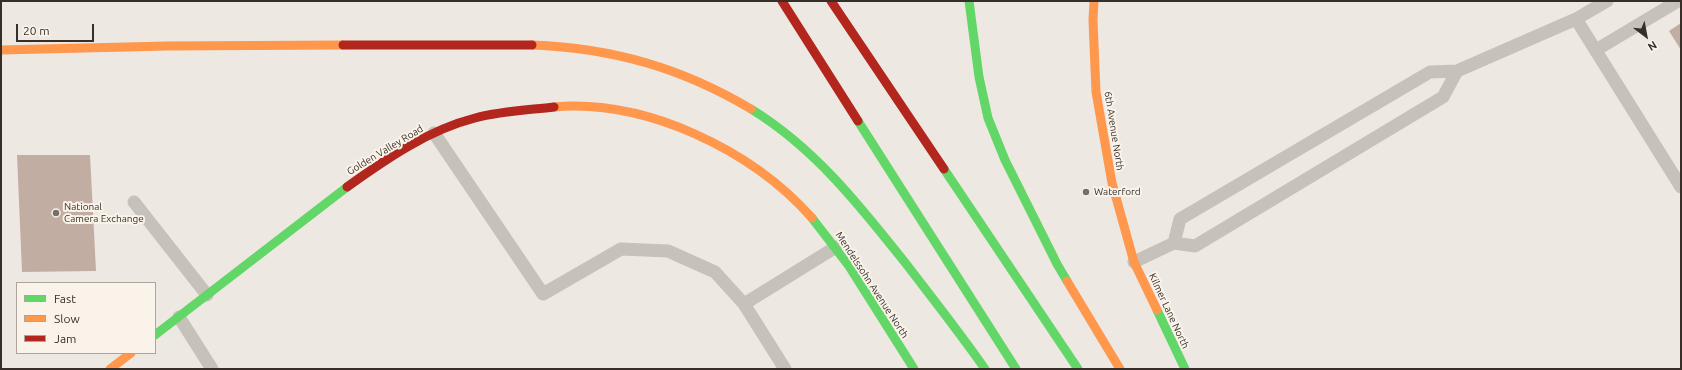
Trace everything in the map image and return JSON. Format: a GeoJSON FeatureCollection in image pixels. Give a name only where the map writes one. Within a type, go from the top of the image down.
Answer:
{"type":"FeatureCollection","features":[{"type":"Feature","properties":{"kind":"main road"},"geometry":{"type":"LineString","coordinates":[[782,1],[1016,369]]}},
{"type":"Feature","properties":{"kind":"main road"},"geometry":{"type":"LineString","coordinates":[[831,1],[1078,369]]}},
{"type":"Feature","properties":{"kind":"main road"},"geometry":{"type":"LineString","coordinates":[[969,1],[979,77],[988,118],[1005,160],[1057,264],[1120,369]]}},
{"type":"Feature","properties":{"kind":"main road","name":"6th Avenue North"},"geometry":{"type":"LineString","coordinates":[[1094,1],[1093,20],[1096,92],[1112,183],[1134,262]]}},
{"type":"Feature","properties":{"kind":"main road"},"geometry":{"type":"LineString","coordinates":[[1,50],[175,46],[508,44],[552,45],[587,49],[617,54],[650,63],[712,88],[771,123],[797,142],[836,179],[875,224],[964,338],[985,369]]}},
{"type":"Feature","properties":{"kind":"main road","name":"Golden Valley Road"},"geometry":{"type":"LineString","coordinates":[[156,334],[348,185],[382,162],[434,133],[461,121],[490,114],[527,109],[584,106],[628,113],[694,133]]}},
{"type":"Feature","properties":{"kind":"main road","name":"Mendelssohn Avenue North"},"geometry":{"type":"LineString","coordinates":[[694,133],[722,147],[746,162],[804,208],[836,247],[914,369]]}},
{"type":"Feature","properties":{"kind":"main road","name":"Kilmer Lane North"},"geometry":{"type":"LineString","coordinates":[[1134,262],[1185,369]]}},
{"type":"Feature","properties":{"kind":"main road"},"geometry":{"type":"LineString","coordinates":[[110,369],[130,354]]}},
{"type":"Feature","properties":{"kind":"lane"},"geometry":{"type":"LineString","coordinates":[[1174,243],[1180,219],[1430,72],[1457,71],[1576,19],[1607,1]]}},
{"type":"Feature","properties":{"kind":"lane"},"geometry":{"type":"LineString","coordinates":[[1596,50],[1678,1]]}},
{"type":"Feature","properties":{"kind":"lane"},"geometry":{"type":"LineString","coordinates":[[1576,19],[1681,187]]}},
{"type":"Feature","properties":{"kind":"lane"},"geometry":{"type":"LineString","coordinates":[[1134,262],[1174,243],[1195,246],[1443,97],[1457,71]]}},
{"type":"Feature","properties":{"kind":"lane"},"geometry":{"type":"LineString","coordinates":[[434,133],[543,294],[621,249],[668,251],[715,272],[744,304],[785,369]]}},
{"type":"Feature","properties":{"kind":"lane"},"geometry":{"type":"LineString","coordinates":[[134,202],[207,295]]}},
{"type":"Feature","properties":{"kind":"lane"},"geometry":{"type":"LineString","coordinates":[[744,304],[836,247]]}},
{"type":"Feature","properties":{"kind":"lane"},"geometry":{"type":"LineString","coordinates":[[179,317],[212,369]]}},
{"type":"Feature","properties":{"kind":"building"},"geometry":{"type":"Polygon","coordinates":[[[1681,23],[1681,50],[1669,31],[1681,23]]]}},
{"type":"Feature","properties":{"kind":"building","name":"National Camera Exchange"},"geometry":{"type":"Polygon","coordinates":[[[17,155],[90,155],[96,271],[22,272],[17,155]]]}},
{"type":"Feature","properties":{"kind":"traffic: fast"},"geometry":{"type":"LineString","coordinates":[[969,1],[979,77],[988,118],[1005,160],[1067,281]]}},
{"type":"Feature","properties":{"kind":"traffic: fast"},"geometry":{"type":"LineString","coordinates":[[751,109],[796,142],[836,180],[907,265],[985,369]]}},
{"type":"Feature","properties":{"kind":"traffic: fast"},"geometry":{"type":"LineString","coordinates":[[858,121],[1016,369]]}},
{"type":"Feature","properties":{"kind":"traffic: fast"},"geometry":{"type":"LineString","coordinates":[[944,169],[1078,369]]}},
{"type":"Feature","properties":{"kind":"traffic: fast"},"geometry":{"type":"LineString","coordinates":[[156,334],[347,187]]}},
{"type":"Feature","properties":{"kind":"traffic: fast"},"geometry":{"type":"LineString","coordinates":[[812,218],[849,266],[914,369]]}},
{"type":"Feature","properties":{"kind":"traffic: fast"},"geometry":{"type":"LineString","coordinates":[[1157,310],[1185,369]]}},
{"type":"Feature","properties":{"kind":"traffic: slow"},"geometry":{"type":"LineString","coordinates":[[1094,1],[1093,20],[1096,92],[1112,183],[1134,262],[1157,310]]}},
{"type":"Feature","properties":{"kind":"traffic: slow"},"geometry":{"type":"LineString","coordinates":[[1,50],[167,46],[343,45]]}},
{"type":"Feature","properties":{"kind":"traffic: slow"},"geometry":{"type":"LineString","coordinates":[[532,45],[591,50],[646,63],[699,82],[751,109]]}},
{"type":"Feature","properties":{"kind":"traffic: slow"},"geometry":{"type":"LineString","coordinates":[[554,107],[589,107],[625,111],[660,121],[695,134],[728,151],[759,171],[787,193],[812,218]]}},
{"type":"Feature","properties":{"kind":"traffic: slow"},"geometry":{"type":"LineString","coordinates":[[1067,281],[1120,369]]}},
{"type":"Feature","properties":{"kind":"traffic: slow"},"geometry":{"type":"LineString","coordinates":[[110,369],[130,354]]}},
{"type":"Feature","properties":{"kind":"traffic: jam"},"geometry":{"type":"LineString","coordinates":[[782,1],[858,121]]}},
{"type":"Feature","properties":{"kind":"traffic: jam"},"geometry":{"type":"LineString","coordinates":[[831,1],[944,169]]}},
{"type":"Feature","properties":{"kind":"traffic: jam"},"geometry":{"type":"LineString","coordinates":[[343,45],[532,45]]}},
{"type":"Feature","properties":{"kind":"traffic: jam"},"geometry":{"type":"LineString","coordinates":[[347,187],[408,146],[458,123],[495,114],[554,107]]}},
{"type":"Feature","properties":{"kind":"place","name":"Waterford"},"geometry":{"type":"Point","coordinates":[1086,192]}},
{"type":"Feature","properties":{"kind":"place","name":"National Camera Exchange"},"geometry":{"type":"Point","coordinates":[56,213]}}]}
